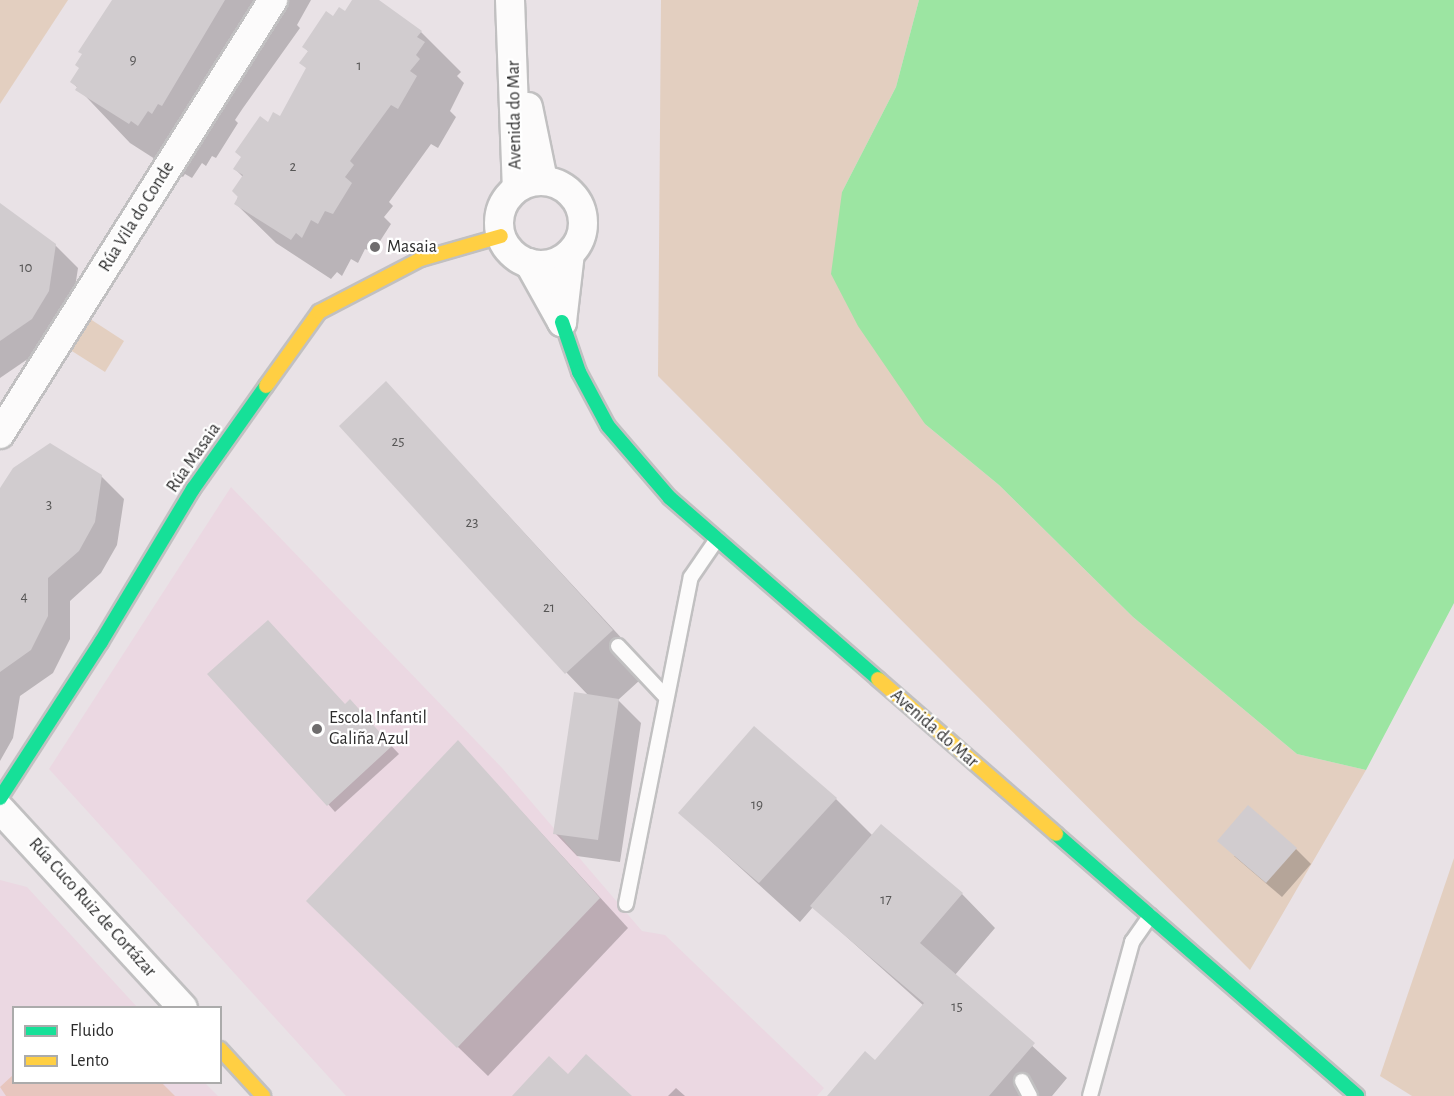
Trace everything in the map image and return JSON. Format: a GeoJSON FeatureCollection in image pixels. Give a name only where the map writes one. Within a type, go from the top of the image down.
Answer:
{"type":"FeatureCollection","features":[{"type":"Feature","properties":{"kind":"street","name":"Rúa Vila do Conde"},"geometry":{"type":"LineString","coordinates":[[0,434],[273,0]]}},
{"type":"Feature","properties":{"kind":"street","name":"Avenida do Mar"},"geometry":{"type":"LineString","coordinates":[[510,0],[514,41],[517,188]]}},
{"type":"Feature","properties":{"kind":"street","name":"Avenida do Mar"},"geometry":{"type":"LineString","coordinates":[[514,41],[543,180]]}},
{"type":"Feature","properties":{"kind":"street"},"geometry":{"type":"LineString","coordinates":[[543,180],[569,191],[583,215],[583,229],[570,253],[551,264],[529,263],[507,248],[501,236],[501,209],[517,188],[543,180]]}},
{"type":"Feature","properties":{"kind":"street","name":"Rúa Masaia"},"geometry":{"type":"LineString","coordinates":[[0,798],[101,642],[193,489],[319,312],[421,259],[501,236]]}},
{"type":"Feature","properties":{"kind":"street","name":"Avenida do Mar"},"geometry":{"type":"LineString","coordinates":[[562,322],[570,253]]}},
{"type":"Feature","properties":{"kind":"street","name":"Avenida do Mar"},"geometry":{"type":"LineString","coordinates":[[529,263],[562,322],[579,372],[608,426],[670,498],[1357,1096]]}},
{"type":"Feature","properties":{"kind":"street","name":"Rúa Cuco Ruiz de Cortázar"},"geometry":{"type":"LineString","coordinates":[[0,809],[181,1006]]}},
{"type":"Feature","properties":{"kind":"street"},"geometry":{"type":"LineString","coordinates":[[222,1051],[263,1096]]}},
{"type":"Feature","properties":{"kind":"lane"},"geometry":{"type":"LineString","coordinates":[[626,904],[665,696],[691,577],[717,539]]}},
{"type":"Feature","properties":{"kind":"lane"},"geometry":{"type":"LineString","coordinates":[[618,646],[665,696]]}},
{"type":"Feature","properties":{"kind":"lane"},"geometry":{"type":"LineString","coordinates":[[1090,1096],[1132,942],[1150,916]]}},
{"type":"Feature","properties":{"kind":"lane"},"geometry":{"type":"LineString","coordinates":[[1022,1081],[1030,1096]]}},
{"type":"Feature","properties":{"kind":"shaded area"},"geometry":{"type":"Polygon","coordinates":[[[0,0],[68,0],[0,104],[0,0]]]}},
{"type":"Feature","properties":{"kind":"shaded area"},"geometry":{"type":"Polygon","coordinates":[[[661,0],[919,0],[896,87],[842,192],[925,424],[999,485],[1133,617],[1297,754],[1366,770],[1250,970],[658,376],[661,0]]]}},
{"type":"Feature","properties":{"kind":"shaded area"},"geometry":{"type":"Polygon","coordinates":[[[919,0],[1454,0],[1454,603],[1366,770],[1297,754],[1133,617],[999,485],[925,424],[858,326],[831,274],[842,192],[896,87],[919,0]]]}},
{"type":"Feature","properties":{"kind":"shaded area"},"geometry":{"type":"Polygon","coordinates":[[[84,315],[124,341],[105,372],[64,346],[84,315]]]}},
{"type":"Feature","properties":{"kind":"shaded area"},"geometry":{"type":"Polygon","coordinates":[[[231,487],[503,769],[642,931],[665,935],[824,1088],[817,1096],[346,1096],[49,769],[231,487]]]}},
{"type":"Feature","properties":{"kind":"shaded area"},"geometry":{"type":"Polygon","coordinates":[[[1454,858],[1454,1096],[1412,1096],[1380,1076],[1454,858]]]}},
{"type":"Feature","properties":{"kind":"shaded area"},"geometry":{"type":"Polygon","coordinates":[[[0,880],[27,887],[136,1006],[12,1006],[12,1084],[206,1084],[218,1096],[0,1096],[0,880]]]}},
{"type":"Feature","properties":{"kind":"shaded area"},"geometry":{"type":"Polygon","coordinates":[[[12,1076],[12,1084],[163,1084],[175,1096],[6,1096],[0,1087],[12,1076]]]}},
{"type":"Feature","properties":{"kind":"building"},"geometry":{"type":"Polygon","coordinates":[[[112,0],[225,0],[162,106],[158,104],[152,114],[148,111],[138,126],[131,121],[129,124],[75,90],[77,87],[70,82],[79,68],[75,65],[82,54],[78,52],[112,0]]]}},
{"type":"Feature","properties":{"kind":"building"},"geometry":{"type":"Polygon","coordinates":[[[352,0],[379,0],[422,31],[417,37],[425,42],[416,55],[420,59],[410,71],[417,76],[398,109],[391,105],[350,161],[354,165],[345,177],[352,183],[333,214],[325,211],[318,224],[311,220],[302,238],[296,233],[291,240],[234,204],[238,197],[232,191],[243,175],[233,169],[241,157],[235,152],[260,116],[268,122],[273,112],[280,116],[306,68],[299,63],[308,51],[302,47],[326,11],[333,16],[339,7],[345,11],[352,0]]]}},
{"type":"Feature","properties":{"kind":"building"},"geometry":{"type":"Polygon","coordinates":[[[0,203],[56,244],[49,291],[32,319],[0,341],[0,203]]]}},
{"type":"Feature","properties":{"kind":"building"},"geometry":{"type":"Polygon","coordinates":[[[386,381],[613,630],[565,674],[339,426],[386,381]]]}},
{"type":"Feature","properties":{"kind":"building"},"geometry":{"type":"Polygon","coordinates":[[[50,443],[102,475],[95,522],[79,551],[48,578],[48,616],[31,650],[0,672],[0,488],[13,468],[50,443]]]}},
{"type":"Feature","properties":{"kind":"building","name":"Escola Infantil Galiña Azul"},"geometry":{"type":"Polygon","coordinates":[[[268,620],[345,704],[350,699],[392,746],[327,806],[207,674],[268,620]]]}},
{"type":"Feature","properties":{"kind":"building"},"geometry":{"type":"Polygon","coordinates":[[[574,692],[619,699],[598,840],[553,834],[574,692]]]}},
{"type":"Feature","properties":{"kind":"building"},"geometry":{"type":"Polygon","coordinates":[[[754,726],[837,798],[759,883],[678,813],[754,726]]]}},
{"type":"Feature","properties":{"kind":"building"},"geometry":{"type":"Polygon","coordinates":[[[458,740],[600,898],[457,1048],[306,901],[458,740]]]}},
{"type":"Feature","properties":{"kind":"building"},"geometry":{"type":"Polygon","coordinates":[[[1248,805],[1297,848],[1266,883],[1217,841],[1248,805]]]}},
{"type":"Feature","properties":{"kind":"building"},"geometry":{"type":"Polygon","coordinates":[[[881,824],[963,893],[920,943],[1035,1043],[989,1096],[827,1096],[865,1051],[875,1060],[924,1003],[810,906],[881,824]]]}},
{"type":"Feature","properties":{"kind":"building"},"geometry":{"type":"Polygon","coordinates":[[[586,1054],[632,1096],[512,1096],[549,1056],[568,1074],[586,1054]]]}},
{"type":"Feature","properties":{"kind":"traffic: fast"},"geometry":{"type":"LineString","coordinates":[[562,322],[579,372],[608,426],[670,498],[878,679]]}},
{"type":"Feature","properties":{"kind":"traffic: fast"},"geometry":{"type":"LineString","coordinates":[[0,798],[101,642],[193,489],[266,386]]}},
{"type":"Feature","properties":{"kind":"traffic: fast"},"geometry":{"type":"LineString","coordinates":[[1056,834],[1357,1096]]}},
{"type":"Feature","properties":{"kind":"traffic: slow"},"geometry":{"type":"LineString","coordinates":[[266,386],[319,312],[421,259],[501,236]]}},
{"type":"Feature","properties":{"kind":"traffic: slow"},"geometry":{"type":"LineString","coordinates":[[878,679],[1056,834]]}},
{"type":"Feature","properties":{"kind":"traffic: slow"},"geometry":{"type":"LineString","coordinates":[[222,1051],[263,1096]]}},
{"type":"Feature","properties":{"kind":"place","name":"Masaia"},"geometry":{"type":"Point","coordinates":[375,247]}},
{"type":"Feature","properties":{"kind":"place","name":"Escola Infantil Galiña Azul"},"geometry":{"type":"Point","coordinates":[317,729]}}]}
